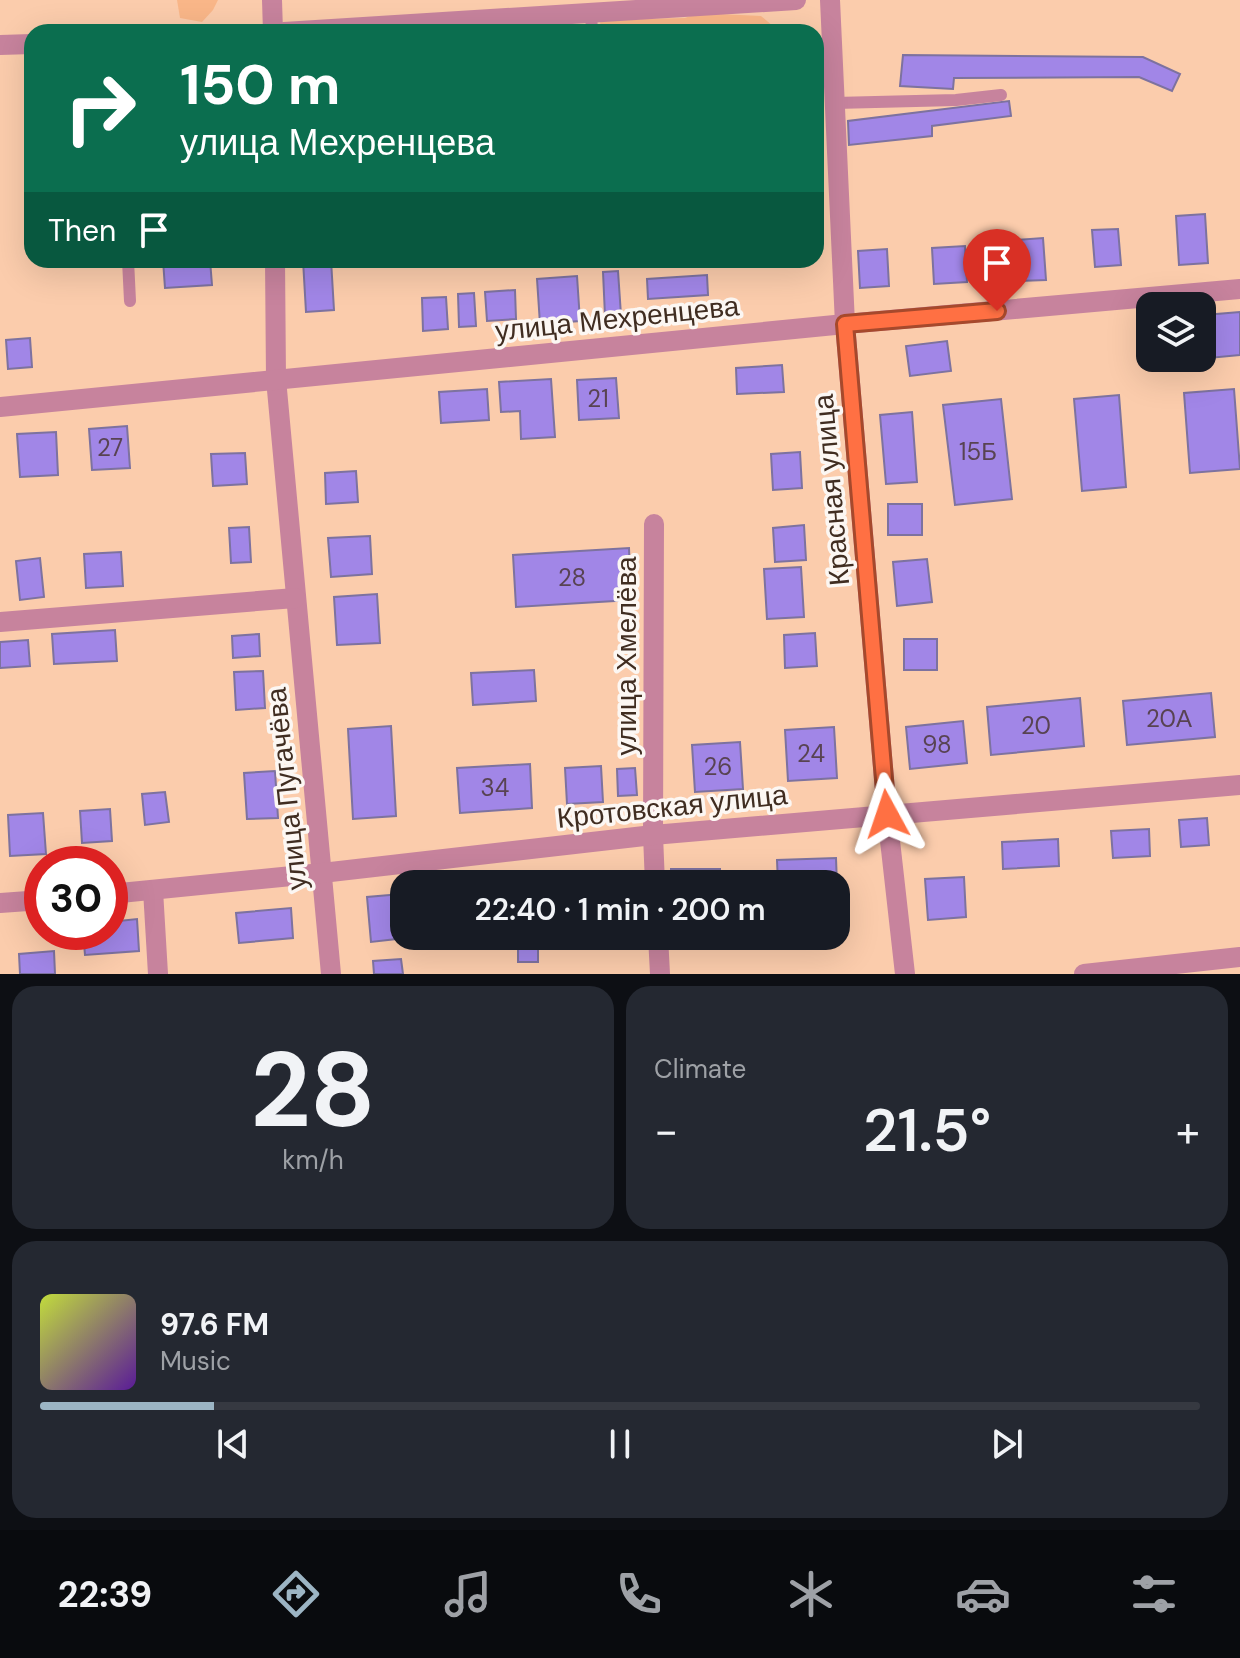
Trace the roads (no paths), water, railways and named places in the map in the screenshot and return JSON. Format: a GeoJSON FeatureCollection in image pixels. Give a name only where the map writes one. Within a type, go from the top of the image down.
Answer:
{"type":"FeatureCollection","features":[{"type":"Feature","properties":{"kind":"street"},"geometry":{"type":"LineString","coordinates":[[272,0],[273,24]]}},
{"type":"Feature","properties":{"kind":"street"},"geometry":{"type":"LineString","coordinates":[[533,24],[592,22],[796,0]]}},
{"type":"Feature","properties":{"kind":"street","name":"Красная улица"},"geometry":{"type":"LineString","coordinates":[[830,0],[845,324],[887,814],[905,974]]}},
{"type":"Feature","properties":{"kind":"street"},"geometry":{"type":"LineString","coordinates":[[0,45],[24,44]]}},
{"type":"Feature","properties":{"kind":"street","name":"улица Пугачёва"},"geometry":{"type":"LineString","coordinates":[[275,268],[276,379],[331,974]]}},
{"type":"Feature","properties":{"kind":"street","name":"улица Мехренцева"},"geometry":{"type":"LineString","coordinates":[[0,407],[845,324],[1240,289]]}},
{"type":"Feature","properties":{"kind":"street","name":"улица Хмелёва"},"geometry":{"type":"LineString","coordinates":[[654,524],[654,870]]}},
{"type":"Feature","properties":{"kind":"street"},"geometry":{"type":"LineString","coordinates":[[0,622],[295,598]]}},
{"type":"Feature","properties":{"kind":"street","name":"Кротовская улица"},"geometry":{"type":"LineString","coordinates":[[128,892],[653,835],[1240,785]]}},
{"type":"Feature","properties":{"kind":"street"},"geometry":{"type":"LineString","coordinates":[[153,890],[158,974]]}},
{"type":"Feature","properties":{"kind":"street"},"geometry":{"type":"LineString","coordinates":[[0,903],[24,901]]}},
{"type":"Feature","properties":{"kind":"street"},"geometry":{"type":"LineString","coordinates":[[659,950],[660,974]]}},
{"type":"Feature","properties":{"kind":"street"},"geometry":{"type":"LineString","coordinates":[[1084,974],[1240,957]]}},
{"type":"Feature","properties":{"kind":"lane"},"geometry":{"type":"LineString","coordinates":[[835,103],[956,100],[1001,95]]}},
{"type":"Feature","properties":{"kind":"lane"},"geometry":{"type":"LineString","coordinates":[[128,268],[130,301]]}}]}
